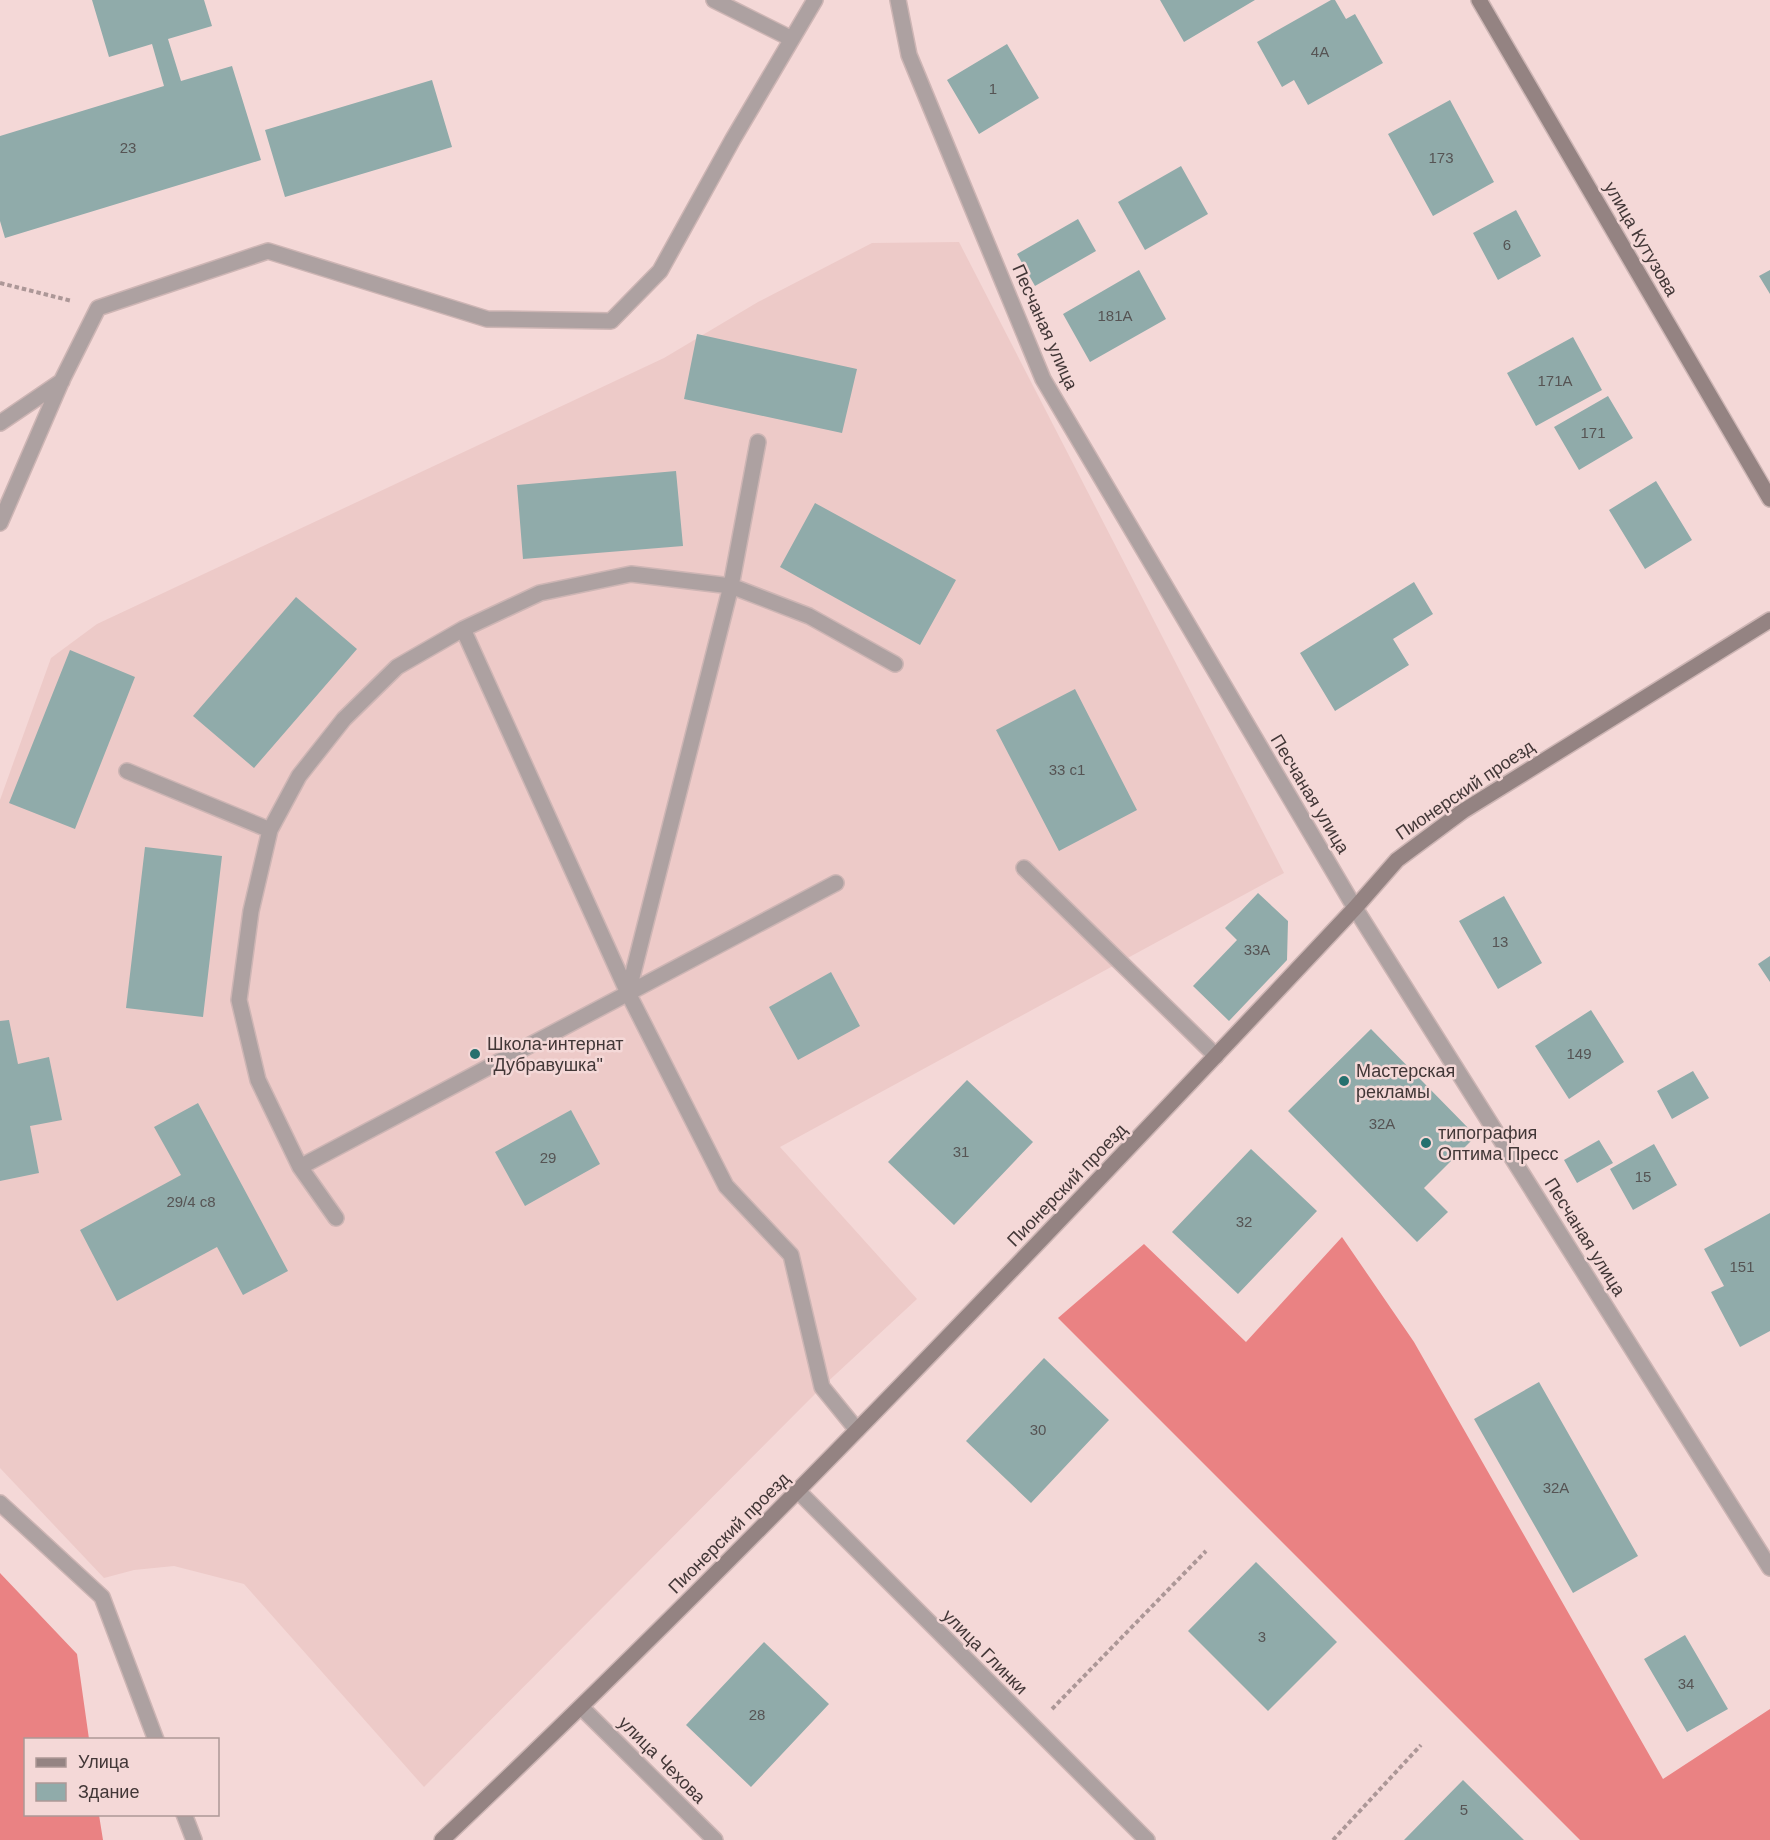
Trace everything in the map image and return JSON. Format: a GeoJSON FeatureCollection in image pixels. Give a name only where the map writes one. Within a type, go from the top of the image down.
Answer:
{"type":"FeatureCollection","features":[{"type":"Feature","properties":{"kind":"street"},"geometry":{"type":"LineString","coordinates":[[714,0],[792,39]]}},
{"type":"Feature","properties":{"kind":"street"},"geometry":{"type":"LineString","coordinates":[[0,523],[62,380],[98,308],[268,251],[487,319],[612,321],[660,271],[815,0]]}},
{"type":"Feature","properties":{"kind":"street","name":"Песчаная улица"},"geometry":{"type":"LineString","coordinates":[[898,0],[909,56],[1043,380],[1355,908],[1770,1568]]}},
{"type":"Feature","properties":{"kind":"street","name":"улица Кутузова"},"geometry":{"type":"LineString","coordinates":[[1479,0],[1770,499]]}},
{"type":"Feature","properties":{"kind":"street"},"geometry":{"type":"LineString","coordinates":[[0,423],[62,380]]}},
{"type":"Feature","properties":{"kind":"street"},"geometry":{"type":"LineString","coordinates":[[628,993],[731,586],[758,442]]}},
{"type":"Feature","properties":{"kind":"street"},"geometry":{"type":"LineString","coordinates":[[336,1218],[300,1167],[258,1080],[239,1000],[251,911],[270,830],[299,776],[344,719],[397,667],[463,629],[540,593],[631,574],[731,586],[809,616],[894,664]]}},
{"type":"Feature","properties":{"kind":"street","name":"Пионерский проезд"},"geometry":{"type":"LineString","coordinates":[[442,1840],[582,1708],[798,1491],[1216,1056],[1355,908],[1396,860],[1463,811],[1770,621]]}},
{"type":"Feature","properties":{"kind":"street"},"geometry":{"type":"LineString","coordinates":[[463,629],[628,993],[726,1186],[791,1255],[822,1388],[857,1430]]}},
{"type":"Feature","properties":{"kind":"street"},"geometry":{"type":"LineString","coordinates":[[127,771],[270,830]]}},
{"type":"Feature","properties":{"kind":"street"},"geometry":{"type":"LineString","coordinates":[[1024,868],[1216,1056]]}},
{"type":"Feature","properties":{"kind":"street"},"geometry":{"type":"LineString","coordinates":[[300,1167],[836,883]]}},
{"type":"Feature","properties":{"kind":"street","name":"улица Глинки"},"geometry":{"type":"LineString","coordinates":[[798,1491],[1147,1840]]}},
{"type":"Feature","properties":{"kind":"street"},"geometry":{"type":"LineString","coordinates":[[0,1503],[102,1597],[155,1738]]}},
{"type":"Feature","properties":{"kind":"street","name":"улица Чехова"},"geometry":{"type":"LineString","coordinates":[[582,1708],[716,1840]]}},
{"type":"Feature","properties":{"kind":"street"},"geometry":{"type":"LineString","coordinates":[[184,1816],[194,1840]]}},
{"type":"Feature","properties":{"kind":"path"},"geometry":{"type":"LineString","coordinates":[[0,283],[98,308]]}},
{"type":"Feature","properties":{"kind":"path"},"geometry":{"type":"LineString","coordinates":[[1033,1728],[1206,1551]]}},
{"type":"Feature","properties":{"kind":"path"},"geometry":{"type":"LineString","coordinates":[[1333,1840],[1421,1746]]}},
{"type":"Feature","properties":{"kind":"shaded area","name":"Школа-интернат \"Дубравушка\""},"geometry":{"type":"Polygon","coordinates":[[[959,242],[1284,873],[780,1147],[917,1299],[822,1387],[424,1787],[244,1584],[174,1566],[134,1570],[104,1578],[0,1468],[0,800],[51,658],[97,624],[664,358],[758,302],[872,243],[959,242]]]}},
{"type":"Feature","properties":{"kind":"shaded area"},"geometry":{"type":"Polygon","coordinates":[[[1342,1237],[1414,1342],[1663,1779],[1770,1709],[1770,1840],[1580,1840],[1058,1318],[1144,1244],[1246,1342],[1342,1237]]]}},
{"type":"Feature","properties":{"kind":"shaded area"},"geometry":{"type":"Polygon","coordinates":[[[0,1573],[77,1654],[89,1738],[24,1738],[24,1816],[99,1816],[103,1840],[0,1840],[0,1573]]]}},
{"type":"Feature","properties":{"kind":"building"},"geometry":{"type":"Polygon","coordinates":[[[92,0],[204,0],[212,26],[168,39],[181,81],[232,66],[261,160],[5,238],[0,221],[0,136],[164,86],[152,44],[109,57],[92,0]]]}},
{"type":"Feature","properties":{"kind":"building"},"geometry":{"type":"Polygon","coordinates":[[[1160,0],[1255,0],[1184,42],[1160,0]]]}},
{"type":"Feature","properties":{"kind":"building"},"geometry":{"type":"Polygon","coordinates":[[[1331,0],[1335,0],[1346,19],[1355,14],[1383,63],[1308,105],[1294,80],[1282,87],[1257,42],[1331,0]]]}},
{"type":"Feature","properties":{"kind":"building"},"geometry":{"type":"Polygon","coordinates":[[[1007,44],[1039,98],[979,134],[947,80],[1007,44]]]}},
{"type":"Feature","properties":{"kind":"building"},"geometry":{"type":"Polygon","coordinates":[[[432,80],[452,147],[285,197],[265,130],[432,80]]]}},
{"type":"Feature","properties":{"kind":"building"},"geometry":{"type":"Polygon","coordinates":[[[1450,100],[1494,182],[1433,216],[1388,134],[1450,100]]]}},
{"type":"Feature","properties":{"kind":"building"},"geometry":{"type":"Polygon","coordinates":[[[1181,166],[1208,214],[1145,250],[1118,202],[1181,166]]]}},
{"type":"Feature","properties":{"kind":"building"},"geometry":{"type":"Polygon","coordinates":[[[1516,210],[1541,256],[1498,280],[1473,233],[1516,210]]]}},
{"type":"Feature","properties":{"kind":"building"},"geometry":{"type":"Polygon","coordinates":[[[1078,219],[1096,251],[1035,286],[1017,254],[1078,219]]]}},
{"type":"Feature","properties":{"kind":"building"},"geometry":{"type":"Polygon","coordinates":[[[1139,270],[1166,319],[1090,362],[1063,314],[1139,270]]]}},
{"type":"Feature","properties":{"kind":"building"},"geometry":{"type":"Polygon","coordinates":[[[1770,270],[1770,294],[1759,276],[1770,270]]]}},
{"type":"Feature","properties":{"kind":"building"},"geometry":{"type":"Polygon","coordinates":[[[697,334],[857,369],[842,433],[684,399],[697,334]]]}},
{"type":"Feature","properties":{"kind":"building"},"geometry":{"type":"Polygon","coordinates":[[[1573,337],[1602,390],[1536,426],[1507,373],[1573,337]]]}},
{"type":"Feature","properties":{"kind":"building"},"geometry":{"type":"Polygon","coordinates":[[[1608,396],[1633,438],[1579,470],[1554,427],[1608,396]]]}},
{"type":"Feature","properties":{"kind":"building"},"geometry":{"type":"Polygon","coordinates":[[[676,471],[683,546],[523,559],[517,485],[676,471]]]}},
{"type":"Feature","properties":{"kind":"building"},"geometry":{"type":"Polygon","coordinates":[[[1656,481],[1692,540],[1645,569],[1609,510],[1656,481]]]}},
{"type":"Feature","properties":{"kind":"building"},"geometry":{"type":"Polygon","coordinates":[[[815,503],[956,580],[920,645],[780,567],[815,503]]]}},
{"type":"Feature","properties":{"kind":"building"},"geometry":{"type":"Polygon","coordinates":[[[1414,582],[1433,614],[1393,639],[1409,665],[1335,711],[1300,653],[1414,582]]]}},
{"type":"Feature","properties":{"kind":"building"},"geometry":{"type":"Polygon","coordinates":[[[296,597],[357,649],[254,768],[193,716],[296,597]]]}},
{"type":"Feature","properties":{"kind":"building"},"geometry":{"type":"Polygon","coordinates":[[[70,650],[135,677],[75,829],[9,803],[70,650]]]}},
{"type":"Feature","properties":{"kind":"building"},"geometry":{"type":"Polygon","coordinates":[[[1075,689],[1137,810],[1059,851],[996,730],[1075,689]]]}},
{"type":"Feature","properties":{"kind":"building"},"geometry":{"type":"Polygon","coordinates":[[[145,847],[222,856],[203,1017],[126,1008],[145,847]]]}},
{"type":"Feature","properties":{"kind":"building"},"geometry":{"type":"Polygon","coordinates":[[[1258,893],[1288,921],[1287,960],[1229,1021],[1193,986],[1237,940],[1225,928],[1258,893]]]}},
{"type":"Feature","properties":{"kind":"building"},"geometry":{"type":"Polygon","coordinates":[[[1504,896],[1542,963],[1498,989],[1459,921],[1504,896]]]}},
{"type":"Feature","properties":{"kind":"building"},"geometry":{"type":"Polygon","coordinates":[[[1770,956],[1770,982],[1758,964],[1770,956]]]}},
{"type":"Feature","properties":{"kind":"building"},"geometry":{"type":"Polygon","coordinates":[[[831,972],[860,1026],[798,1060],[769,1007],[831,972]]]}},
{"type":"Feature","properties":{"kind":"building"},"geometry":{"type":"Polygon","coordinates":[[[1591,1010],[1624,1062],[1569,1099],[1535,1046],[1591,1010]]]}},
{"type":"Feature","properties":{"kind":"building"},"geometry":{"type":"Polygon","coordinates":[[[9,1020],[18,1064],[49,1057],[62,1120],[30,1126],[39,1173],[0,1181],[0,1021],[9,1020]]]}},
{"type":"Feature","properties":{"kind":"building"},"geometry":{"type":"Polygon","coordinates":[[[1371,1029],[1476,1136],[1424,1188],[1448,1212],[1417,1242],[1288,1111],[1371,1029]]]}},
{"type":"Feature","properties":{"kind":"building"},"geometry":{"type":"Polygon","coordinates":[[[1693,1071],[1709,1098],[1672,1119],[1657,1091],[1693,1071]]]}},
{"type":"Feature","properties":{"kind":"building"},"geometry":{"type":"Polygon","coordinates":[[[967,1080],[1033,1142],[954,1225],[888,1162],[967,1080]]]}},
{"type":"Feature","properties":{"kind":"building"},"geometry":{"type":"Polygon","coordinates":[[[198,1103],[288,1271],[243,1295],[217,1247],[117,1301],[80,1230],[181,1175],[154,1127],[198,1103]]]}},
{"type":"Feature","properties":{"kind":"building"},"geometry":{"type":"Polygon","coordinates":[[[571,1110],[600,1164],[525,1206],[495,1152],[571,1110]]]}},
{"type":"Feature","properties":{"kind":"building"},"geometry":{"type":"Polygon","coordinates":[[[1599,1140],[1613,1163],[1577,1183],[1564,1160],[1599,1140]]]}},
{"type":"Feature","properties":{"kind":"building"},"geometry":{"type":"Polygon","coordinates":[[[1654,1144],[1677,1185],[1633,1210],[1610,1169],[1654,1144]]]}},
{"type":"Feature","properties":{"kind":"building"},"geometry":{"type":"Polygon","coordinates":[[[1251,1149],[1317,1211],[1238,1294],[1172,1232],[1251,1149]]]}},
{"type":"Feature","properties":{"kind":"building"},"geometry":{"type":"Polygon","coordinates":[[[1770,1213],[1770,1331],[1740,1347],[1711,1292],[1724,1286],[1704,1249],[1770,1213]]]}},
{"type":"Feature","properties":{"kind":"building"},"geometry":{"type":"Polygon","coordinates":[[[1044,1358],[1109,1420],[1031,1503],[966,1441],[1044,1358]]]}},
{"type":"Feature","properties":{"kind":"building"},"geometry":{"type":"Polygon","coordinates":[[[1539,1382],[1638,1556],[1573,1593],[1474,1419],[1539,1382]]]}},
{"type":"Feature","properties":{"kind":"building"},"geometry":{"type":"Polygon","coordinates":[[[1256,1562],[1337,1642],[1268,1711],[1188,1631],[1256,1562]]]}},
{"type":"Feature","properties":{"kind":"building"},"geometry":{"type":"Polygon","coordinates":[[[1685,1635],[1728,1709],[1687,1732],[1644,1659],[1685,1635]]]}},
{"type":"Feature","properties":{"kind":"building"},"geometry":{"type":"Polygon","coordinates":[[[764,1642],[829,1704],[751,1787],[686,1725],[764,1642]]]}},
{"type":"Feature","properties":{"kind":"building"},"geometry":{"type":"Polygon","coordinates":[[[1463,1780],[1524,1840],[1404,1840],[1463,1780]]]}},
{"type":"Feature","properties":{"kind":"place","name":"Школа-интернат \"Дубравушка\""},"geometry":{"type":"Point","coordinates":[475,1054]}},
{"type":"Feature","properties":{"kind":"place","name":"Мастерская рекламы"},"geometry":{"type":"Point","coordinates":[1344,1081]}},
{"type":"Feature","properties":{"kind":"place","name":"типография Оптима Пресс"},"geometry":{"type":"Point","coordinates":[1426,1143]}}]}
